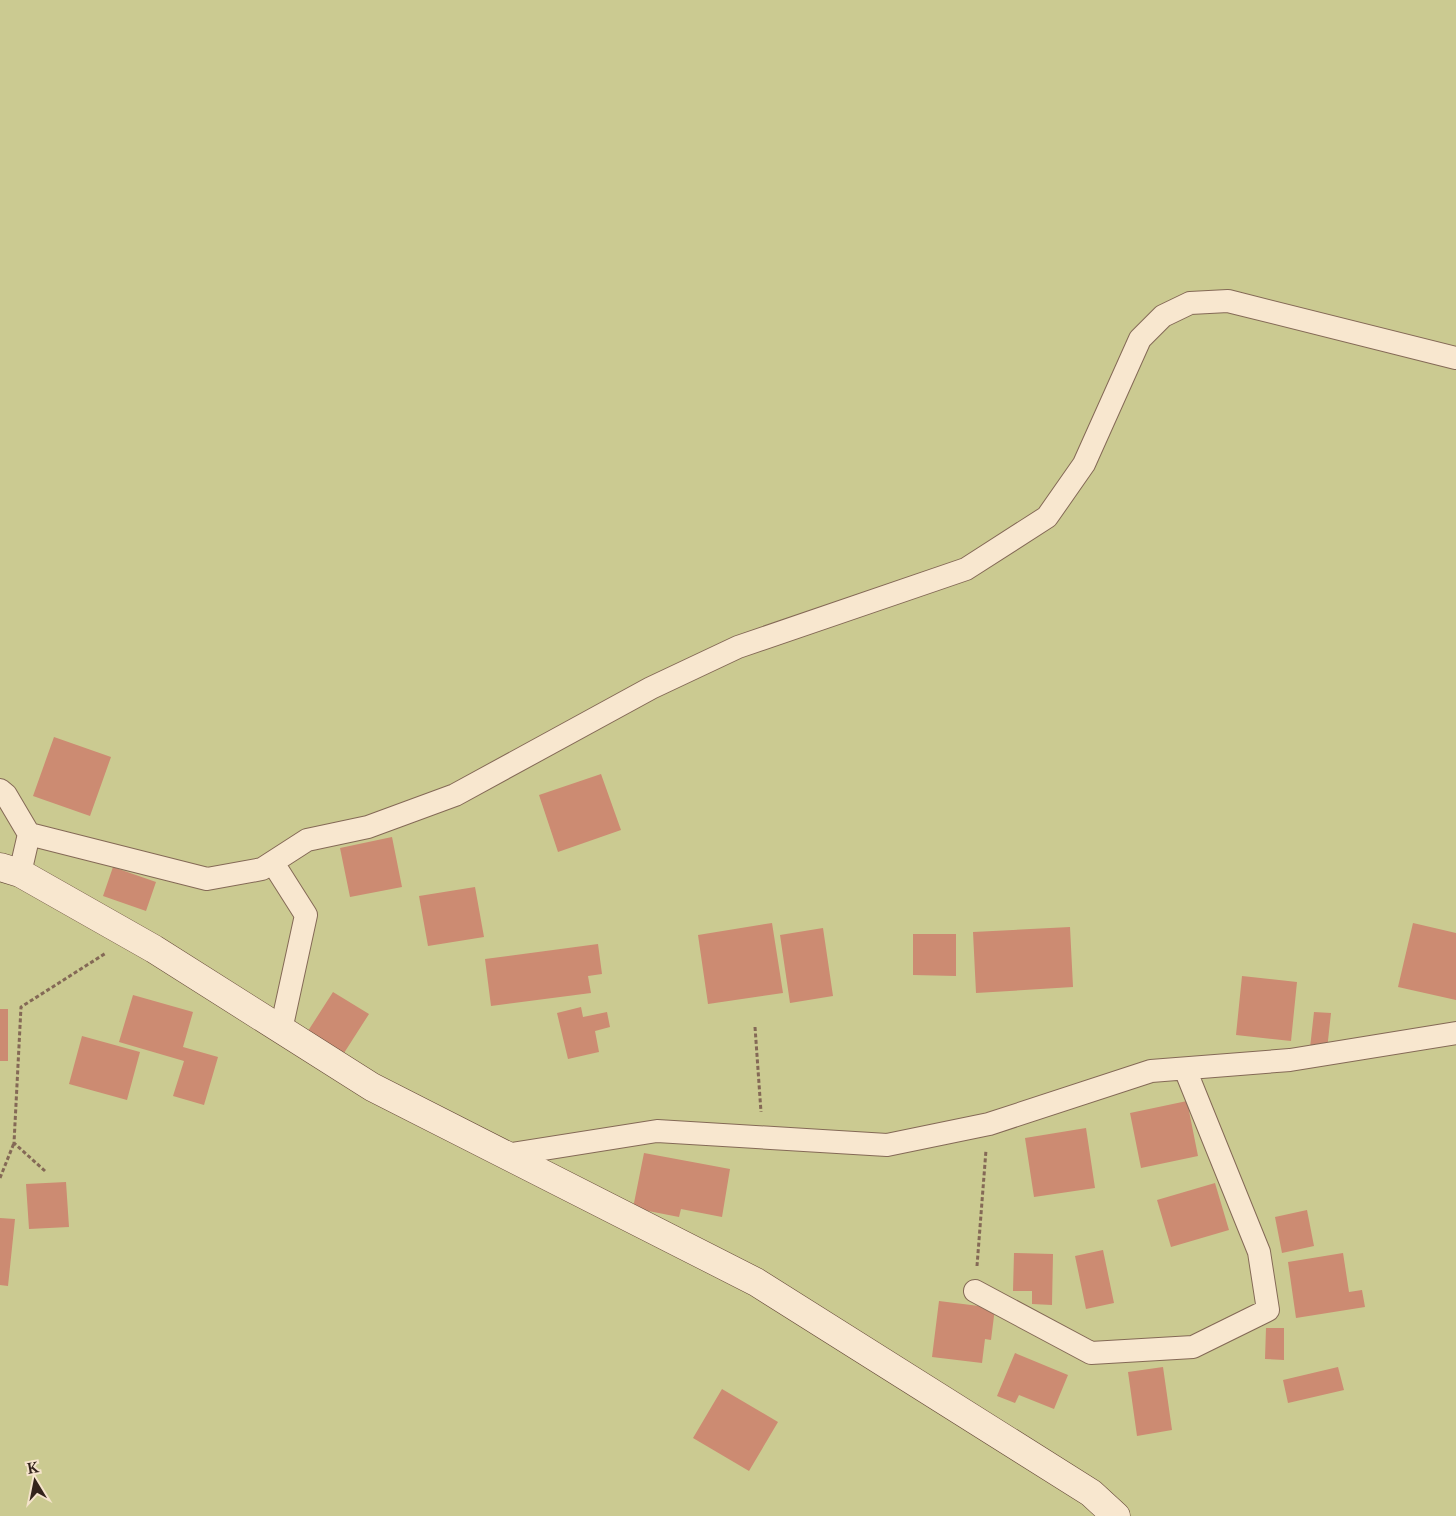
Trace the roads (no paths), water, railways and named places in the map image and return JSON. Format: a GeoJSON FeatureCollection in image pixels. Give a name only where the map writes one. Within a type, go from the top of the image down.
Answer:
{"type":"FeatureCollection","features":[{"type":"Feature","properties":{"kind":"street"},"geometry":{"type":"LineString","coordinates":[[0,790],[6,795],[29,834],[207,879],[262,869],[307,840],[368,827],[455,795],[650,688],[738,647],[966,569],[1047,517],[1084,464],[1140,339],[1163,316],[1190,304],[1228,301],[1456,358]]}},
{"type":"Feature","properties":{"kind":"street"},"geometry":{"type":"LineString","coordinates":[[29,834],[10,870],[131,936],[372,1087],[756,1282],[1091,1493],[1116,1516]]}},
{"type":"Feature","properties":{"kind":"street"},"geometry":{"type":"LineString","coordinates":[[272,863],[306,915],[281,1030]]}},
{"type":"Feature","properties":{"kind":"street"},"geometry":{"type":"LineString","coordinates":[[505,1155],[657,1131],[887,1145],[988,1124],[1151,1071],[1290,1060],[1456,1033]]}},
{"type":"Feature","properties":{"kind":"street"},"geometry":{"type":"LineString","coordinates":[[975,1291],[1091,1353],[1193,1347],[1268,1310],[1259,1252],[1185,1069]]}}]}
